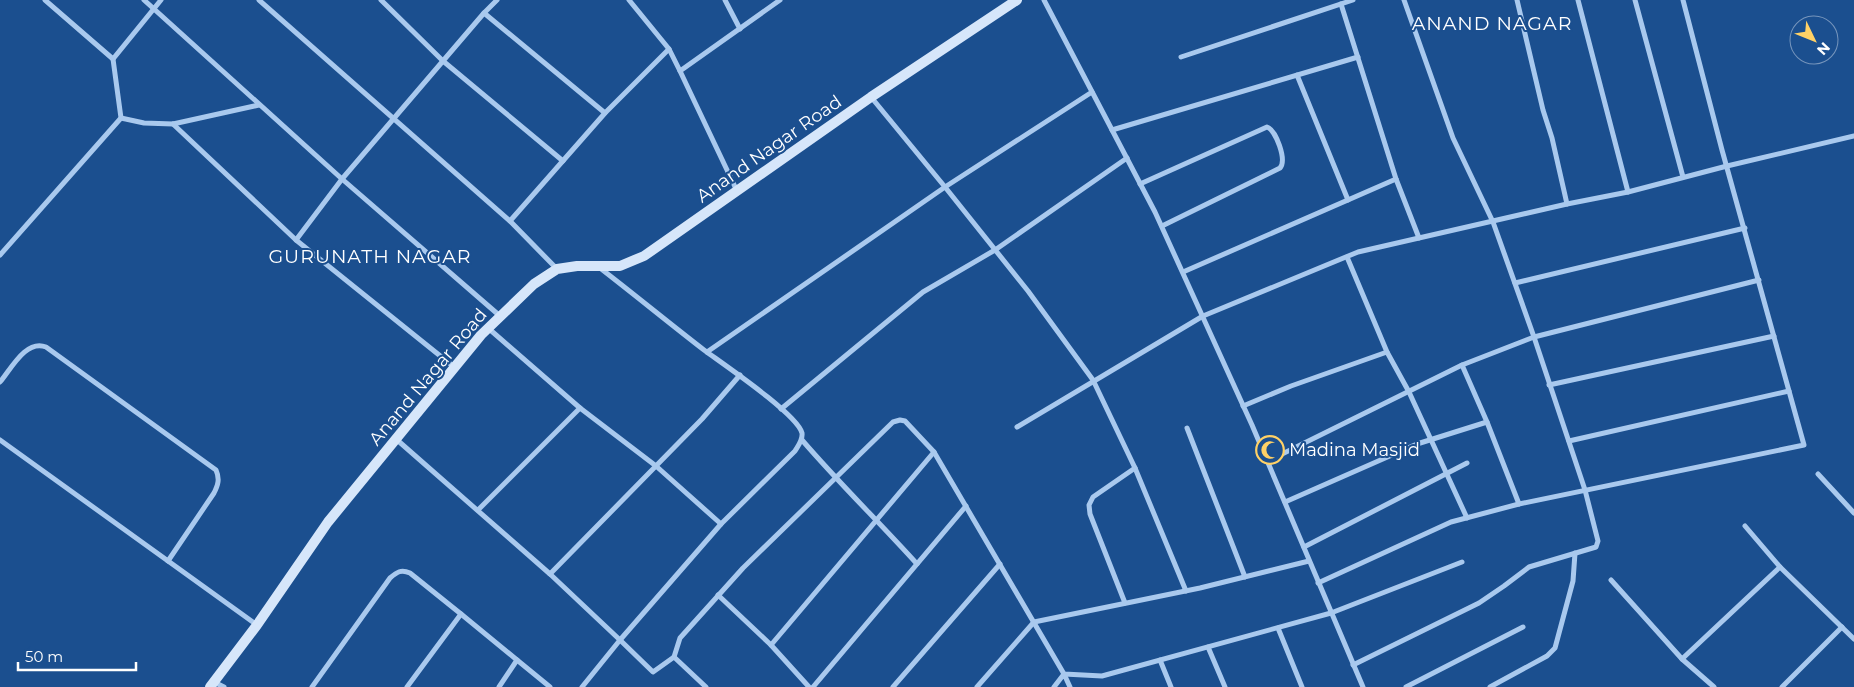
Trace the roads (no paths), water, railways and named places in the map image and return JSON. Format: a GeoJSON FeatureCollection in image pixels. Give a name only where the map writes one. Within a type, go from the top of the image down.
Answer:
{"type":"FeatureCollection","features":[{"type":"Feature","properties":{"kind":"street"},"geometry":{"type":"LineString","coordinates":[[45,0],[112,59],[121,118]]}},
{"type":"Feature","properties":{"kind":"street"},"geometry":{"type":"LineString","coordinates":[[144,0],[342,179],[500,317]]}},
{"type":"Feature","properties":{"kind":"street"},"geometry":{"type":"LineString","coordinates":[[112,59],[161,0]]}},
{"type":"Feature","properties":{"kind":"street"},"geometry":{"type":"LineString","coordinates":[[259,0],[510,220],[557,269]]}},
{"type":"Feature","properties":{"kind":"street"},"geometry":{"type":"LineString","coordinates":[[381,0],[443,61],[563,161]]}},
{"type":"Feature","properties":{"kind":"street"},"geometry":{"type":"LineString","coordinates":[[296,240],[342,179],[497,0]]}},
{"type":"Feature","properties":{"kind":"street"},"geometry":{"type":"LineString","coordinates":[[629,0],[669,49],[737,192]]}},
{"type":"Feature","properties":{"kind":"street"},"geometry":{"type":"LineString","coordinates":[[725,0],[740,29]]}},
{"type":"Feature","properties":{"kind":"street"},"geometry":{"type":"LineString","coordinates":[[680,72],[780,0]]}},
{"type":"Feature","properties":{"kind":"street","name":"Anand Nagar Road"},"geometry":{"type":"LineString","coordinates":[[212,684],[257,625],[328,522],[488,328],[534,284],[557,269],[577,266],[620,266],[644,256],[871,97],[1017,0]]}},
{"type":"Feature","properties":{"kind":"street"},"geometry":{"type":"LineString","coordinates":[[1044,0],[1162,226],[1268,461],[1363,687]]}},
{"type":"Feature","properties":{"kind":"street"},"geometry":{"type":"LineString","coordinates":[[1181,57],[1353,0]]}},
{"type":"Feature","properties":{"kind":"street"},"geometry":{"type":"LineString","coordinates":[[1353,665],[1486,599],[1529,567],[1596,547],[1598,541],[1585,490],[1515,283],[1493,222],[1452,138],[1404,0]]}},
{"type":"Feature","properties":{"kind":"street"},"geometry":{"type":"LineString","coordinates":[[1517,0],[1567,204]]}},
{"type":"Feature","properties":{"kind":"street"},"geometry":{"type":"LineString","coordinates":[[1578,0],[1628,192]]}},
{"type":"Feature","properties":{"kind":"street"},"geometry":{"type":"LineString","coordinates":[[1634,0],[1683,177]]}},
{"type":"Feature","properties":{"kind":"street"},"geometry":{"type":"LineString","coordinates":[[1318,583],[1451,522],[1520,504],[1804,445],[1683,0]]}},
{"type":"Feature","properties":{"kind":"street"},"geometry":{"type":"LineString","coordinates":[[1341,4],[1396,179],[1419,238]]}},
{"type":"Feature","properties":{"kind":"street"},"geometry":{"type":"LineString","coordinates":[[484,13],[605,113]]}},
{"type":"Feature","properties":{"kind":"street"},"geometry":{"type":"LineString","coordinates":[[510,220],[605,113],[669,49]]}},
{"type":"Feature","properties":{"kind":"street"},"geometry":{"type":"LineString","coordinates":[[1112,130],[1358,57]]}},
{"type":"Feature","properties":{"kind":"street"},"geometry":{"type":"LineString","coordinates":[[1297,75],[1348,200]]}},
{"type":"Feature","properties":{"kind":"street"},"geometry":{"type":"LineString","coordinates":[[706,352],[945,187],[1092,92]]}},
{"type":"Feature","properties":{"kind":"street"},"geometry":{"type":"LineString","coordinates":[[871,97],[1028,291],[1093,380],[1135,468],[1186,590]]}},
{"type":"Feature","properties":{"kind":"street"},"geometry":{"type":"LineString","coordinates":[[121,118],[174,124],[259,105]]}},
{"type":"Feature","properties":{"kind":"street"},"geometry":{"type":"LineString","coordinates":[[0,255],[121,118]]}},
{"type":"Feature","properties":{"kind":"street"},"geometry":{"type":"LineString","coordinates":[[174,124],[296,240],[455,368]]}},
{"type":"Feature","properties":{"kind":"street"},"geometry":{"type":"LineString","coordinates":[[1140,184],[1267,127],[1274,132],[1284,159],[1283,165],[1280,168],[1162,226]]}},
{"type":"Feature","properties":{"kind":"street"},"geometry":{"type":"LineString","coordinates":[[1016,426],[1203,316],[1358,252],[1567,204],[1628,192],[1854,136]]}},
{"type":"Feature","properties":{"kind":"street"},"geometry":{"type":"LineString","coordinates":[[780,408],[923,292],[995,250],[1127,158]]}},
{"type":"Feature","properties":{"kind":"street"},"geometry":{"type":"LineString","coordinates":[[1183,272],[1396,179]]}},
{"type":"Feature","properties":{"kind":"street"},"geometry":{"type":"LineString","coordinates":[[1515,283],[1745,228]]}},
{"type":"Feature","properties":{"kind":"street"},"geometry":{"type":"LineString","coordinates":[[1347,257],[1387,352],[1409,392],[1467,518]]}},
{"type":"Feature","properties":{"kind":"street"},"geometry":{"type":"LineString","coordinates":[[582,687],[620,640],[721,524],[795,451],[802,440],[802,433],[795,422],[780,408],[598,266]]}},
{"type":"Feature","properties":{"kind":"street"},"geometry":{"type":"LineString","coordinates":[[1268,461],[1462,365],[1534,338],[1759,280]]}},
{"type":"Feature","properties":{"kind":"street"},"geometry":{"type":"LineString","coordinates":[[488,328],[580,408],[656,466],[721,524]]}},
{"type":"Feature","properties":{"kind":"street"},"geometry":{"type":"LineString","coordinates":[[1549,385],[1774,336]]}},
{"type":"Feature","properties":{"kind":"street"},"geometry":{"type":"LineString","coordinates":[[0,382],[27,349],[37,345],[46,347],[216,470],[219,476],[214,494],[168,561]]}},
{"type":"Feature","properties":{"kind":"street"},"geometry":{"type":"LineString","coordinates":[[1243,406],[1291,386],[1387,352]]}},
{"type":"Feature","properties":{"kind":"street"},"geometry":{"type":"LineString","coordinates":[[1462,365],[1520,504]]}},
{"type":"Feature","properties":{"kind":"street"},"geometry":{"type":"LineString","coordinates":[[550,574],[702,419],[740,376]]}},
{"type":"Feature","properties":{"kind":"street"},"geometry":{"type":"LineString","coordinates":[[1569,441],[1789,391]]}},
{"type":"Feature","properties":{"kind":"street"},"geometry":{"type":"LineString","coordinates":[[478,510],[580,408]]}},
{"type":"Feature","properties":{"kind":"street"},"geometry":{"type":"LineString","coordinates":[[396,439],[550,574],[653,672],[674,657],[680,638],[743,568],[893,422],[905,421],[934,452],[1070,687]]}},
{"type":"Feature","properties":{"kind":"street"},"geometry":{"type":"LineString","coordinates":[[1285,502],[1417,444],[1487,422]]}},
{"type":"Feature","properties":{"kind":"street"},"geometry":{"type":"LineString","coordinates":[[1187,428],[1244,577]]}},
{"type":"Feature","properties":{"kind":"street"},"geometry":{"type":"LineString","coordinates":[[0,440],[257,625]]}},
{"type":"Feature","properties":{"kind":"street"},"geometry":{"type":"LineString","coordinates":[[802,440],[835,479],[877,520],[917,564]]}},
{"type":"Feature","properties":{"kind":"street"},"geometry":{"type":"LineString","coordinates":[[771,645],[934,452]]}},
{"type":"Feature","properties":{"kind":"street"},"geometry":{"type":"LineString","coordinates":[[1304,547],[1467,463]]}},
{"type":"Feature","properties":{"kind":"street"},"geometry":{"type":"LineString","coordinates":[[1124,603],[1090,514],[1089,505],[1093,497],[1135,468]]}},
{"type":"Feature","properties":{"kind":"street"},"geometry":{"type":"LineString","coordinates":[[1818,474],[1854,513]]}},
{"type":"Feature","properties":{"kind":"street"},"geometry":{"type":"LineString","coordinates":[[718,595],[771,645],[811,687],[966,506]]}},
{"type":"Feature","properties":{"kind":"street"},"geometry":{"type":"LineString","coordinates":[[1745,526],[1780,566],[1854,638]]}},
{"type":"Feature","properties":{"kind":"street"},"geometry":{"type":"LineString","coordinates":[[1490,687],[1547,656],[1555,648],[1573,581],[1576,554]]}},
{"type":"Feature","properties":{"kind":"street"},"geometry":{"type":"LineString","coordinates":[[977,687],[1034,622],[1186,590],[1309,561]]}},
{"type":"Feature","properties":{"kind":"street"},"geometry":{"type":"LineString","coordinates":[[1064,674],[1102,676],[1278,628],[1331,613],[1462,562]]}},
{"type":"Feature","properties":{"kind":"street"},"geometry":{"type":"LineString","coordinates":[[893,687],[1000,564]]}},
{"type":"Feature","properties":{"kind":"street"},"geometry":{"type":"LineString","coordinates":[[1682,659],[1780,566]]}},
{"type":"Feature","properties":{"kind":"street"},"geometry":{"type":"LineString","coordinates":[[312,687],[390,578],[398,571],[404,570],[550,687]]}},
{"type":"Feature","properties":{"kind":"street"},"geometry":{"type":"LineString","coordinates":[[1611,580],[1682,659],[1714,687]]}},
{"type":"Feature","properties":{"kind":"street"},"geometry":{"type":"LineString","coordinates":[[407,687],[461,614]]}},
{"type":"Feature","properties":{"kind":"street"},"geometry":{"type":"LineString","coordinates":[[1782,687],[1842,626]]}},
{"type":"Feature","properties":{"kind":"street"},"geometry":{"type":"LineString","coordinates":[[1278,628],[1302,687]]}},
{"type":"Feature","properties":{"kind":"street"},"geometry":{"type":"LineString","coordinates":[[1406,687],[1522,628]]}},
{"type":"Feature","properties":{"kind":"street"},"geometry":{"type":"LineString","coordinates":[[1208,647],[1225,687]]}},
{"type":"Feature","properties":{"kind":"street"},"geometry":{"type":"LineString","coordinates":[[674,657],[702,686]]}},
{"type":"Feature","properties":{"kind":"street"},"geometry":{"type":"LineString","coordinates":[[499,687],[517,660]]}},
{"type":"Feature","properties":{"kind":"street"},"geometry":{"type":"LineString","coordinates":[[1160,660],[1171,687]]}},
{"type":"Feature","properties":{"kind":"street"},"geometry":{"type":"LineString","coordinates":[[1054,687],[1064,674]]}},
{"type":"Feature","properties":{"kind":"street"},"geometry":{"type":"LineString","coordinates":[[212,684],[224,687]]}},
{"type":"Feature","properties":{"kind":"place","name":"Madina Masjid"},"geometry":{"type":"Point","coordinates":[1270,450]}},
{"type":"Feature","properties":{"kind":"district","name":"ANAND NAGAR"},"geometry":{"type":"Point","coordinates":[1492,23]}},
{"type":"Feature","properties":{"kind":"district","name":"GURUNATH NAGAR"},"geometry":{"type":"Point","coordinates":[370,256]}}]}
